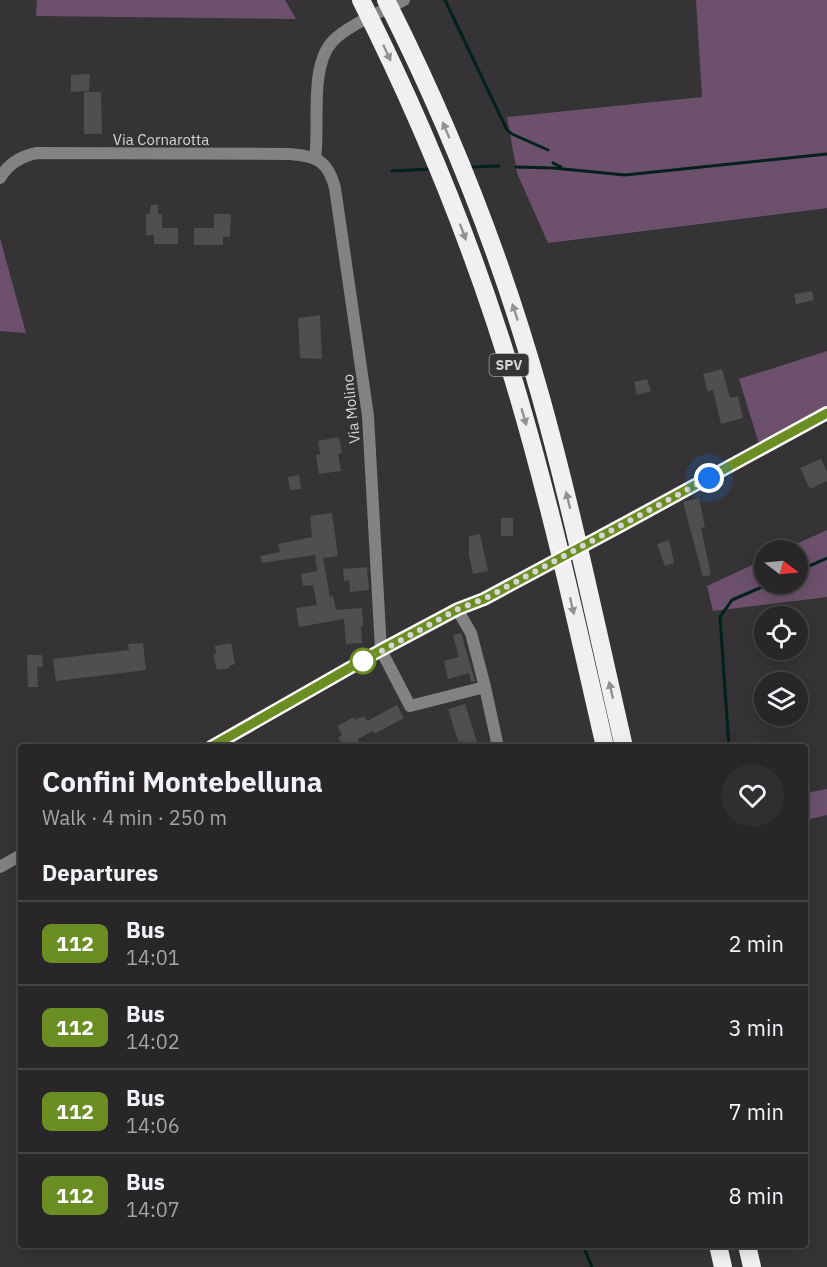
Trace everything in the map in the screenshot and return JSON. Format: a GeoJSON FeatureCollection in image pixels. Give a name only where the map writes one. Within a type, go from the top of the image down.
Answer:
{"type":"FeatureCollection","features":[{"type":"Feature","properties":{"kind":"highway","name":"SPV"},"geometry":{"type":"LineString","coordinates":[[362,0],[440,171],[492,312],[542,482],[604,744]]}},
{"type":"Feature","properties":{"kind":"highway","name":"SPV"},"geometry":{"type":"LineString","coordinates":[[386,0],[431,95],[465,175],[494,250],[522,334],[541,396],[568,502],[623,744]]}},
{"type":"Feature","properties":{"kind":"highway"},"geometry":{"type":"LineString","coordinates":[[719,1248],[723,1267]]}},
{"type":"Feature","properties":{"kind":"highway"},"geometry":{"type":"LineString","coordinates":[[739,1248],[742,1267]]}},
{"type":"Feature","properties":{"kind":"highway"},"geometry":{"type":"LineString","coordinates":[[748,1248],[752,1267]]}},
{"type":"Feature","properties":{"kind":"street"},"geometry":{"type":"LineString","coordinates":[[315,159],[318,79],[331,43],[341,34],[404,0]]}},
{"type":"Feature","properties":{"kind":"street","name":"Via Cornarotta"},"geometry":{"type":"LineString","coordinates":[[0,178],[17,160],[37,153],[290,154],[305,155],[328,168]]}},
{"type":"Feature","properties":{"kind":"street","name":"Via Molino"},"geometry":{"type":"LineString","coordinates":[[328,168],[335,188],[368,416],[381,650]]}},
{"type":"Feature","properties":{"kind":"street"},"geometry":{"type":"LineString","coordinates":[[216,744],[381,650],[458,609],[484,599],[827,413]]}},
{"type":"Feature","properties":{"kind":"street"},"geometry":{"type":"LineString","coordinates":[[458,609],[471,633],[497,744]]}},
{"type":"Feature","properties":{"kind":"street"},"geometry":{"type":"LineString","coordinates":[[381,650],[410,706],[485,687]]}},
{"type":"Feature","properties":{"kind":"street"},"geometry":{"type":"LineString","coordinates":[[0,867],[18,857]]}},
{"type":"Feature","properties":{"kind":"shaded area"},"geometry":{"type":"Polygon","coordinates":[[[37,0],[285,0],[296,19],[36,16],[37,0]]]}},
{"type":"Feature","properties":{"kind":"shaded area"},"geometry":{"type":"Polygon","coordinates":[[[696,0],[827,0],[827,208],[548,243],[517,173],[507,117],[702,97],[696,0]]]}},
{"type":"Feature","properties":{"kind":"shaded area"},"geometry":{"type":"Polygon","coordinates":[[[0,238],[26,333],[0,331],[0,238]]]}},
{"type":"Feature","properties":{"kind":"shaded area"},"geometry":{"type":"Polygon","coordinates":[[[827,351],[827,411],[760,447],[739,379],[827,351]]]}},
{"type":"Feature","properties":{"kind":"shaded area"},"geometry":{"type":"Polygon","coordinates":[[[827,530],[827,597],[713,611],[707,586],[754,564],[754,594],[808,594],[808,540],[805,540],[827,530]]]}},
{"type":"Feature","properties":{"kind":"shaded area"},"geometry":{"type":"Polygon","coordinates":[[[827,789],[827,815],[808,820],[808,793],[827,789]]]}},
{"type":"Feature","properties":{"kind":"building"},"geometry":{"type":"Polygon","coordinates":[[[90,74],[89,91],[71,92],[71,75],[90,74]]]}},
{"type":"Feature","properties":{"kind":"building"},"geometry":{"type":"Polygon","coordinates":[[[84,92],[101,92],[102,134],[84,134],[84,92]]]}},
{"type":"Feature","properties":{"kind":"building"},"geometry":{"type":"Polygon","coordinates":[[[151,205],[158,205],[158,214],[162,214],[162,228],[178,228],[178,244],[154,244],[154,235],[146,235],[146,214],[150,214],[151,205]]]}},
{"type":"Feature","properties":{"kind":"building"},"geometry":{"type":"Polygon","coordinates":[[[214,214],[231,214],[230,237],[223,237],[223,245],[194,245],[194,228],[214,228],[214,214]]]}},
{"type":"Feature","properties":{"kind":"building"},"geometry":{"type":"Polygon","coordinates":[[[812,291],[814,300],[796,304],[794,294],[812,291]]]}},
{"type":"Feature","properties":{"kind":"building"},"geometry":{"type":"Polygon","coordinates":[[[320,315],[322,359],[300,358],[298,318],[320,315]]]}},
{"type":"Feature","properties":{"kind":"building"},"geometry":{"type":"Polygon","coordinates":[[[722,369],[730,398],[738,396],[743,418],[721,424],[713,390],[708,392],[703,374],[722,369]]]}},
{"type":"Feature","properties":{"kind":"building"},"geometry":{"type":"Polygon","coordinates":[[[647,379],[651,391],[637,395],[634,382],[647,379]]]}},
{"type":"Feature","properties":{"kind":"building"},"geometry":{"type":"Polygon","coordinates":[[[339,437],[342,453],[338,454],[341,471],[319,474],[316,455],[320,454],[318,441],[339,437]]]}},
{"type":"Feature","properties":{"kind":"building"},"geometry":{"type":"Polygon","coordinates":[[[821,459],[827,472],[827,481],[810,489],[800,468],[821,459]]]}},
{"type":"Feature","properties":{"kind":"building"},"geometry":{"type":"Polygon","coordinates":[[[299,475],[301,489],[290,490],[288,477],[299,475]]]}},
{"type":"Feature","properties":{"kind":"building"},"geometry":{"type":"Polygon","coordinates":[[[699,498],[705,527],[701,528],[711,575],[703,577],[683,502],[699,498]]]}},
{"type":"Feature","properties":{"kind":"building"},"geometry":{"type":"Polygon","coordinates":[[[332,513],[338,556],[323,558],[330,597],[333,596],[336,610],[362,608],[362,643],[346,644],[344,619],[299,627],[296,608],[317,605],[313,585],[303,586],[301,574],[317,571],[315,555],[262,563],[260,556],[280,552],[278,544],[312,537],[310,516],[332,513]]]}},
{"type":"Feature","properties":{"kind":"building"},"geometry":{"type":"Polygon","coordinates":[[[501,518],[513,518],[513,536],[501,536],[501,518]]]}},
{"type":"Feature","properties":{"kind":"building"},"geometry":{"type":"Polygon","coordinates":[[[480,534],[488,571],[473,574],[469,555],[469,536],[480,534]]]}},
{"type":"Feature","properties":{"kind":"building"},"geometry":{"type":"Polygon","coordinates":[[[669,540],[674,563],[665,566],[657,544],[669,540]]]}},
{"type":"Feature","properties":{"kind":"building"},"geometry":{"type":"Polygon","coordinates":[[[367,567],[369,590],[350,592],[349,580],[344,581],[343,569],[367,567]]]}},
{"type":"Feature","properties":{"kind":"building"},"geometry":{"type":"Polygon","coordinates":[[[461,633],[475,681],[471,682],[469,673],[448,679],[444,661],[459,657],[453,635],[461,633]]]}},
{"type":"Feature","properties":{"kind":"building"},"geometry":{"type":"Polygon","coordinates":[[[143,643],[146,670],[56,681],[53,659],[129,650],[128,644],[143,643]]]}},
{"type":"Feature","properties":{"kind":"building"},"geometry":{"type":"Polygon","coordinates":[[[231,643],[235,664],[229,666],[230,668],[217,670],[213,654],[216,654],[215,646],[231,643]]]}},
{"type":"Feature","properties":{"kind":"building"},"geometry":{"type":"Polygon","coordinates":[[[27,655],[42,655],[43,667],[37,667],[38,687],[28,687],[27,655]]]}},
{"type":"Feature","properties":{"kind":"building"},"geometry":{"type":"Polygon","coordinates":[[[465,704],[477,742],[459,744],[448,709],[465,704]]]}},
{"type":"Feature","properties":{"kind":"building"},"geometry":{"type":"Polygon","coordinates":[[[397,705],[404,718],[374,734],[373,731],[358,739],[360,744],[341,744],[338,738],[342,735],[337,726],[354,717],[355,720],[364,716],[367,721],[397,705]]]}},
{"type":"Feature","properties":{"kind":"waterway"},"geometry":{"type":"LineString","coordinates":[[445,0],[507,130],[548,150]]}},
{"type":"Feature","properties":{"kind":"waterway"},"geometry":{"type":"LineString","coordinates":[[516,167],[625,175],[827,154]]}},
{"type":"Feature","properties":{"kind":"waterway"},"geometry":{"type":"LineString","coordinates":[[553,163],[561,167]]}},
{"type":"Feature","properties":{"kind":"waterway"},"geometry":{"type":"LineString","coordinates":[[469,167],[499,166]]}},
{"type":"Feature","properties":{"kind":"waterway"},"geometry":{"type":"LineString","coordinates":[[392,171],[432,169]]}},
{"type":"Feature","properties":{"kind":"waterway"},"geometry":{"type":"LineString","coordinates":[[808,567],[827,558]]}},
{"type":"Feature","properties":{"kind":"waterway"},"geometry":{"type":"LineString","coordinates":[[729,744],[720,617],[732,600],[754,590]]}},
{"type":"Feature","properties":{"kind":"waterway"},"geometry":{"type":"LineString","coordinates":[[584,1248],[592,1267]]}},
{"type":"Feature","properties":{"kind":"bus line","name":"112"},"geometry":{"type":"LineString","coordinates":[[216,744],[381,650],[458,609],[484,599],[827,413]]}},
{"type":"Feature","properties":{"kind":"route"},"geometry":{"type":"LineString","coordinates":[[363,661],[709,478]]}}]}
